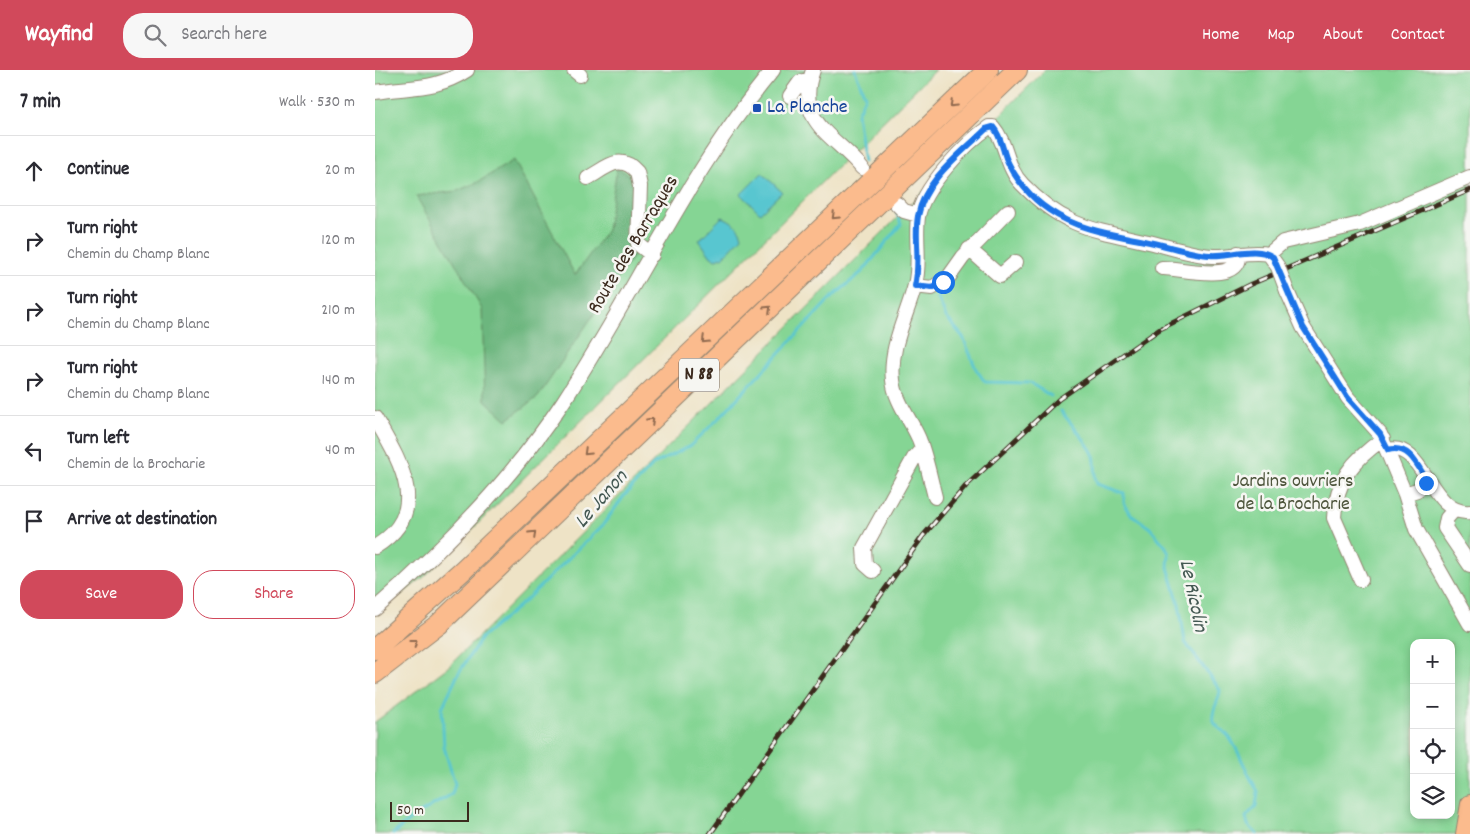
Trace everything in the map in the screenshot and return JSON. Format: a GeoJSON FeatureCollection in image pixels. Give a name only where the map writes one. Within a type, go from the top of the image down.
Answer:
{"type":"FeatureCollection","features":[{"type":"Feature","properties":{"kind":"highway","name":"N 88"},"geometry":{"type":"LineString","coordinates":[[375,649],[462,571],[988,70]]}},
{"type":"Feature","properties":{"kind":"highway","name":"N 88"},"geometry":{"type":"LineString","coordinates":[[375,673],[439,624],[1017,70]]}},
{"type":"Feature","properties":{"kind":"main road"},"geometry":{"type":"LineString","coordinates":[[1465,834],[1470,804]]}},
{"type":"Feature","properties":{"kind":"street","name":"Route des Barraques"},"geometry":{"type":"LineString","coordinates":[[375,609],[473,515],[562,404],[712,154],[773,70]]}},
{"type":"Feature","properties":{"kind":"street"},"geometry":{"type":"LineString","coordinates":[[375,92],[424,88],[443,83],[462,73]]}},
{"type":"Feature","properties":{"kind":"street"},"geometry":{"type":"LineString","coordinates":[[790,96],[800,82],[811,74]]}},
{"type":"Feature","properties":{"kind":"street"},"geometry":{"type":"LineString","coordinates":[[811,74],[808,94],[815,122],[823,133],[862,168]]}},
{"type":"Feature","properties":{"kind":"street"},"geometry":{"type":"LineString","coordinates":[[935,497],[923,449],[897,395],[893,381],[897,338],[915,286],[919,264],[918,215],[926,193],[934,181],[986,129],[993,127],[999,135],[1005,157],[1019,182],[1044,206],[1056,214],[1107,235],[1206,255],[1269,254],[1283,242],[1361,224],[1470,177]]}},
{"type":"Feature","properties":{"kind":"street"},"geometry":{"type":"LineString","coordinates":[[588,178],[615,161],[625,162],[633,168],[639,178],[638,244],[652,255]]}},
{"type":"Feature","properties":{"kind":"street"},"geometry":{"type":"LineString","coordinates":[[897,204],[904,211],[918,215]]}},
{"type":"Feature","properties":{"kind":"street"},"geometry":{"type":"LineString","coordinates":[[915,286],[932,288],[943,282],[969,249],[1007,211]]}},
{"type":"Feature","properties":{"kind":"street"},"geometry":{"type":"LineString","coordinates":[[969,249],[1000,276],[1016,262]]}},
{"type":"Feature","properties":{"kind":"street"},"geometry":{"type":"LineString","coordinates":[[1162,268],[1176,267],[1200,273],[1216,272],[1235,266],[1239,260],[1238,253]]}},
{"type":"Feature","properties":{"kind":"street"},"geometry":{"type":"LineString","coordinates":[[1269,254],[1278,267],[1303,327],[1348,398],[1385,444],[1405,494],[1416,529],[1470,624]]}},
{"type":"Feature","properties":{"kind":"street"},"geometry":{"type":"LineString","coordinates":[[375,418],[405,477],[408,498],[401,524],[395,533],[375,547]]}},
{"type":"Feature","properties":{"kind":"street"},"geometry":{"type":"LineString","coordinates":[[1385,444],[1405,451],[1417,464],[1428,482],[1454,510],[1470,512]]}},
{"type":"Feature","properties":{"kind":"street"},"geometry":{"type":"LineString","coordinates":[[1361,580],[1334,518],[1334,510],[1342,481],[1352,464],[1385,444]]}},
{"type":"Feature","properties":{"kind":"street"},"geometry":{"type":"LineString","coordinates":[[873,571],[865,564],[864,548],[914,458],[923,449]]}},
{"type":"Feature","properties":{"kind":"street"},"geometry":{"type":"LineString","coordinates":[[1405,494],[1417,490],[1428,482]]}},
{"type":"Feature","properties":{"kind":"street"},"geometry":{"type":"LineString","coordinates":[[1454,510],[1447,518],[1445,528],[1470,565]]}},
{"type":"Feature","properties":{"kind":"green space"},"geometry":{"type":"Polygon","coordinates":[[[375,70],[935,70],[424,577],[375,614],[375,70]]]}},
{"type":"Feature","properties":{"kind":"green space","name":"Jardins ouvriers de la Brocharie"},"geometry":{"type":"Polygon","coordinates":[[[1045,70],[1470,70],[1470,834],[375,834],[375,722],[448,667],[1045,70]]]}},
{"type":"Feature","properties":{"kind":"green space"},"geometry":{"type":"Polygon","coordinates":[[[514,160],[575,275],[607,230],[617,168],[636,179],[633,256],[538,397],[507,420],[485,400],[482,309],[416,196],[457,191],[478,182],[514,160]]]}},
{"type":"Feature","properties":{"kind":"water"},"geometry":{"type":"Polygon","coordinates":[[[762,173],[782,192],[760,213],[741,194],[762,173]]]}},
{"type":"Feature","properties":{"kind":"water"},"geometry":{"type":"Polygon","coordinates":[[[722,217],[735,224],[740,230],[742,237],[723,257],[716,259],[711,257],[699,240],[722,217]]]}},
{"type":"Feature","properties":{"kind":"waterway","name":"Le Janon"},"geometry":{"type":"LineString","coordinates":[[855,70],[865,96],[857,114],[864,162]]}},
{"type":"Feature","properties":{"kind":"waterway","name":"Le Janon"},"geometry":{"type":"LineString","coordinates":[[393,834],[413,817],[452,794],[455,784],[444,747],[442,708],[458,674],[481,638],[526,600],[602,526],[624,496],[654,464],[690,446],[718,419],[830,299],[863,271],[901,224],[896,211]]}},
{"type":"Feature","properties":{"kind":"waterway","name":"Le Ricolin"},"geometry":{"type":"LineString","coordinates":[[935,291],[946,317],[963,337],[976,369],[985,382],[1030,383],[1051,396]]}},
{"type":"Feature","properties":{"kind":"waterway","name":"Le Ricolin"},"geometry":{"type":"LineString","coordinates":[[1061,411],[1092,451],[1095,460],[1097,484],[1124,493],[1124,503],[1131,514],[1150,528],[1166,547],[1169,554],[1168,567],[1179,604],[1185,642],[1220,690],[1213,713],[1213,720],[1233,743],[1258,791],[1256,806],[1246,817],[1248,825],[1257,834]]}},
{"type":"Feature","properties":{"kind":"railway"},"geometry":{"type":"LineString","coordinates":[[710,834],[923,536],[966,486],[1059,399],[1160,329],[1251,284],[1470,190]]}},
{"type":"Feature","properties":{"kind":"place","name":"La Planche"},"geometry":{"type":"Point","coordinates":[757,108]}},
{"type":"Feature","properties":{"kind":"route"},"geometry":{"type":"LineString","coordinates":[[943,282],[932,288],[915,286],[919,264],[918,215],[926,193],[934,181],[986,129],[993,127],[999,135],[1005,157],[1012,172],[1019,182],[1044,206],[1056,214],[1107,235],[1206,255],[1219,256],[1263,252],[1273,257],[1303,327],[1348,398],[1380,434],[1388,450],[1399,449],[1405,451],[1411,457],[1428,482],[1426,483]]}}]}
